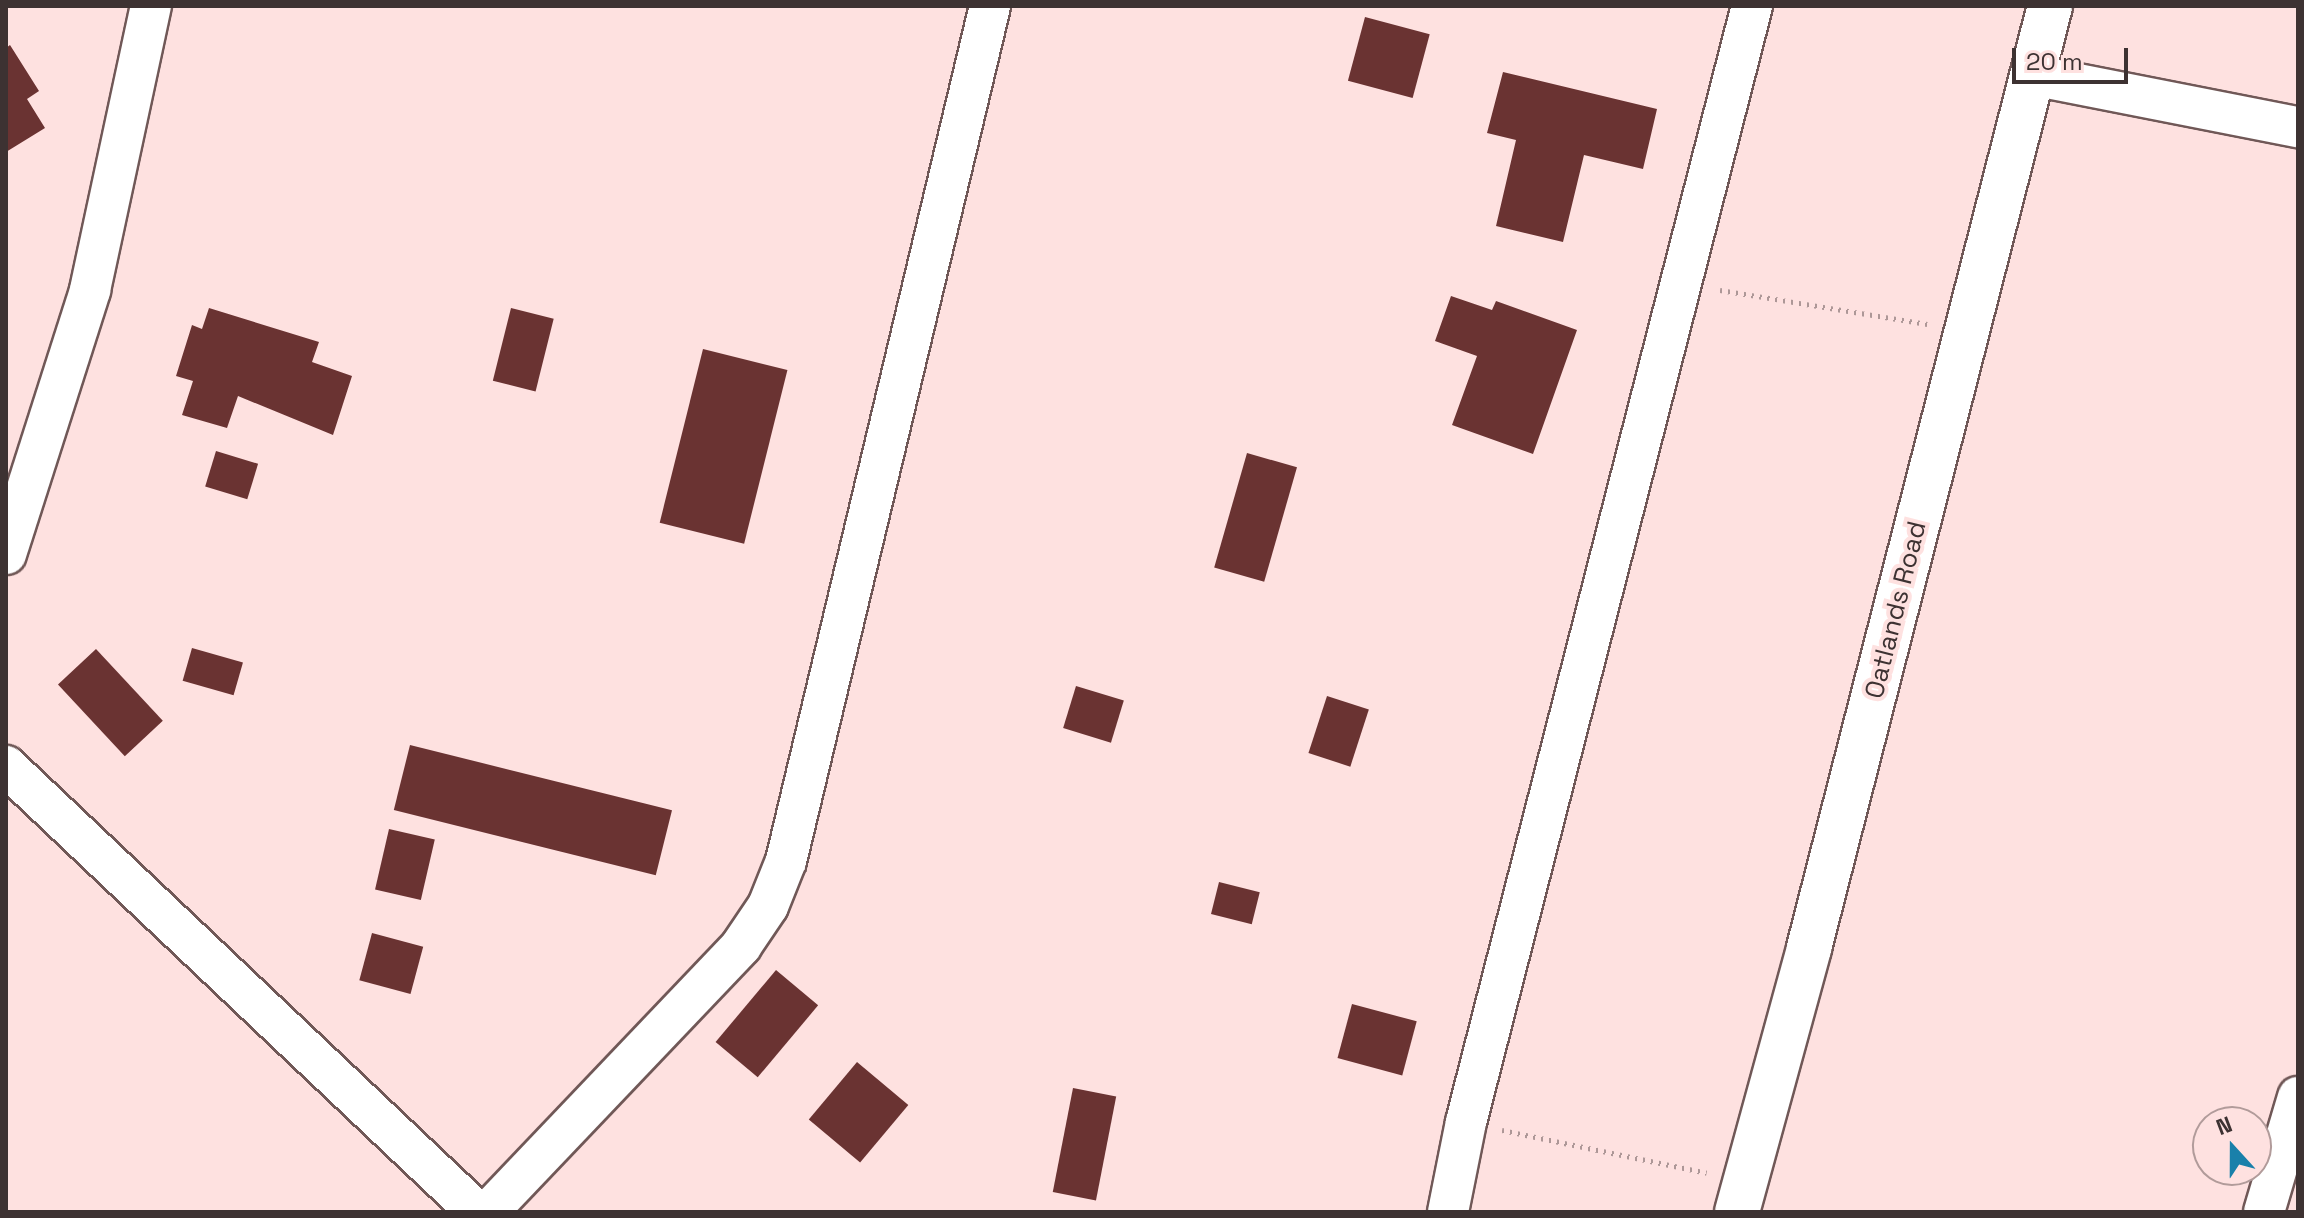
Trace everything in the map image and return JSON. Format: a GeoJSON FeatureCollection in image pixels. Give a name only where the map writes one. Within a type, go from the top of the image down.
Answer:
{"type":"FeatureCollection","features":[{"type":"Feature","properties":{"kind":"street"},"geometry":{"type":"LineString","coordinates":[[6,554],[90,290],[151,6]]}},
{"type":"Feature","properties":{"kind":"street"},"geometry":{"type":"LineString","coordinates":[[488,1212],[741,946],[768,906],[786,861],[990,6]]}},
{"type":"Feature","properties":{"kind":"street"},"geometry":{"type":"LineString","coordinates":[[1448,1212],[1466,1122],[1752,6]]}},
{"type":"Feature","properties":{"kind":"street","name":"Oatlands Road"},"geometry":{"type":"LineString","coordinates":[[1740,1196],[2050,6]]}},
{"type":"Feature","properties":{"kind":"street"},"geometry":{"type":"LineString","coordinates":[[2032,75],[2298,127]]}},
{"type":"Feature","properties":{"kind":"street"},"geometry":{"type":"LineString","coordinates":[[6,766],[477,1212]]}},
{"type":"Feature","properties":{"kind":"street"},"geometry":{"type":"LineString","coordinates":[[2264,1212],[2298,1097]]}},
{"type":"Feature","properties":{"kind":"path"},"geometry":{"type":"LineString","coordinates":[[1683,283],[1968,330]]}},
{"type":"Feature","properties":{"kind":"path"},"geometry":{"type":"LineString","coordinates":[[1466,1122],[1740,1196]]}},
{"type":"Feature","properties":{"kind":"building"},"geometry":{"type":"Polygon","coordinates":[[[1365,17],[1430,34],[1413,98],[1348,81],[1365,17]]]}},
{"type":"Feature","properties":{"kind":"building"},"geometry":{"type":"Polygon","coordinates":[[[10,45],[39,91],[27,99],[45,128],[6,152],[6,48],[10,45]]]}},
{"type":"Feature","properties":{"kind":"building"},"geometry":{"type":"Polygon","coordinates":[[[1503,72],[1657,109],[1643,169],[1584,155],[1563,242],[1496,226],[1516,140],[1487,133],[1503,72]]]}},
{"type":"Feature","properties":{"kind":"building"},"geometry":{"type":"Polygon","coordinates":[[[1451,296],[1492,310],[1496,301],[1577,330],[1533,454],[1452,425],[1477,356],[1435,341],[1451,296]]]}},
{"type":"Feature","properties":{"kind":"building"},"geometry":{"type":"Polygon","coordinates":[[[209,308],[319,342],[312,362],[352,376],[333,435],[238,396],[227,428],[182,415],[193,381],[176,376],[192,325],[202,329],[209,308]]]}},
{"type":"Feature","properties":{"kind":"building"},"geometry":{"type":"Polygon","coordinates":[[[511,308],[554,319],[536,391],[493,381],[511,308]]]}},
{"type":"Feature","properties":{"kind":"building"},"geometry":{"type":"Polygon","coordinates":[[[703,349],[787,370],[744,544],[660,523],[703,349]]]}},
{"type":"Feature","properties":{"kind":"building"},"geometry":{"type":"Polygon","coordinates":[[[216,451],[258,464],[247,499],[205,486],[216,451]]]}},
{"type":"Feature","properties":{"kind":"building"},"geometry":{"type":"Polygon","coordinates":[[[1247,453],[1297,467],[1264,582],[1214,567],[1247,453]]]}},
{"type":"Feature","properties":{"kind":"building"},"geometry":{"type":"Polygon","coordinates":[[[192,648],[243,663],[234,695],[183,681],[192,648]]]}},
{"type":"Feature","properties":{"kind":"building"},"geometry":{"type":"Polygon","coordinates":[[[96,649],[163,721],[125,756],[58,684],[96,649]]]}},
{"type":"Feature","properties":{"kind":"building"},"geometry":{"type":"Polygon","coordinates":[[[1076,686],[1124,701],[1111,743],[1063,728],[1076,686]]]}},
{"type":"Feature","properties":{"kind":"building"},"geometry":{"type":"Polygon","coordinates":[[[1327,696],[1369,710],[1350,767],[1308,753],[1327,696]]]}},
{"type":"Feature","properties":{"kind":"building"},"geometry":{"type":"Polygon","coordinates":[[[410,745],[672,810],[656,875],[394,810],[410,745]]]}},
{"type":"Feature","properties":{"kind":"building"},"geometry":{"type":"Polygon","coordinates":[[[389,829],[435,840],[421,900],[375,889],[389,829]]]}},
{"type":"Feature","properties":{"kind":"building"},"geometry":{"type":"Polygon","coordinates":[[[1219,882],[1260,892],[1252,924],[1211,914],[1219,882]]]}},
{"type":"Feature","properties":{"kind":"building"},"geometry":{"type":"Polygon","coordinates":[[[372,933],[423,947],[411,994],[359,980],[372,933]]]}},
{"type":"Feature","properties":{"kind":"building"},"geometry":{"type":"Polygon","coordinates":[[[776,970],[818,1005],[758,1077],[716,1042],[776,970]]]}},
{"type":"Feature","properties":{"kind":"building"},"geometry":{"type":"Polygon","coordinates":[[[1352,1004],[1417,1021],[1402,1075],[1338,1058],[1352,1004]]]}},
{"type":"Feature","properties":{"kind":"building"},"geometry":{"type":"Polygon","coordinates":[[[857,1062],[908,1105],[860,1163],[809,1119],[857,1062]]]}},
{"type":"Feature","properties":{"kind":"building"},"geometry":{"type":"Polygon","coordinates":[[[1073,1088],[1116,1096],[1096,1200],[1053,1192],[1073,1088]]]}}]}
